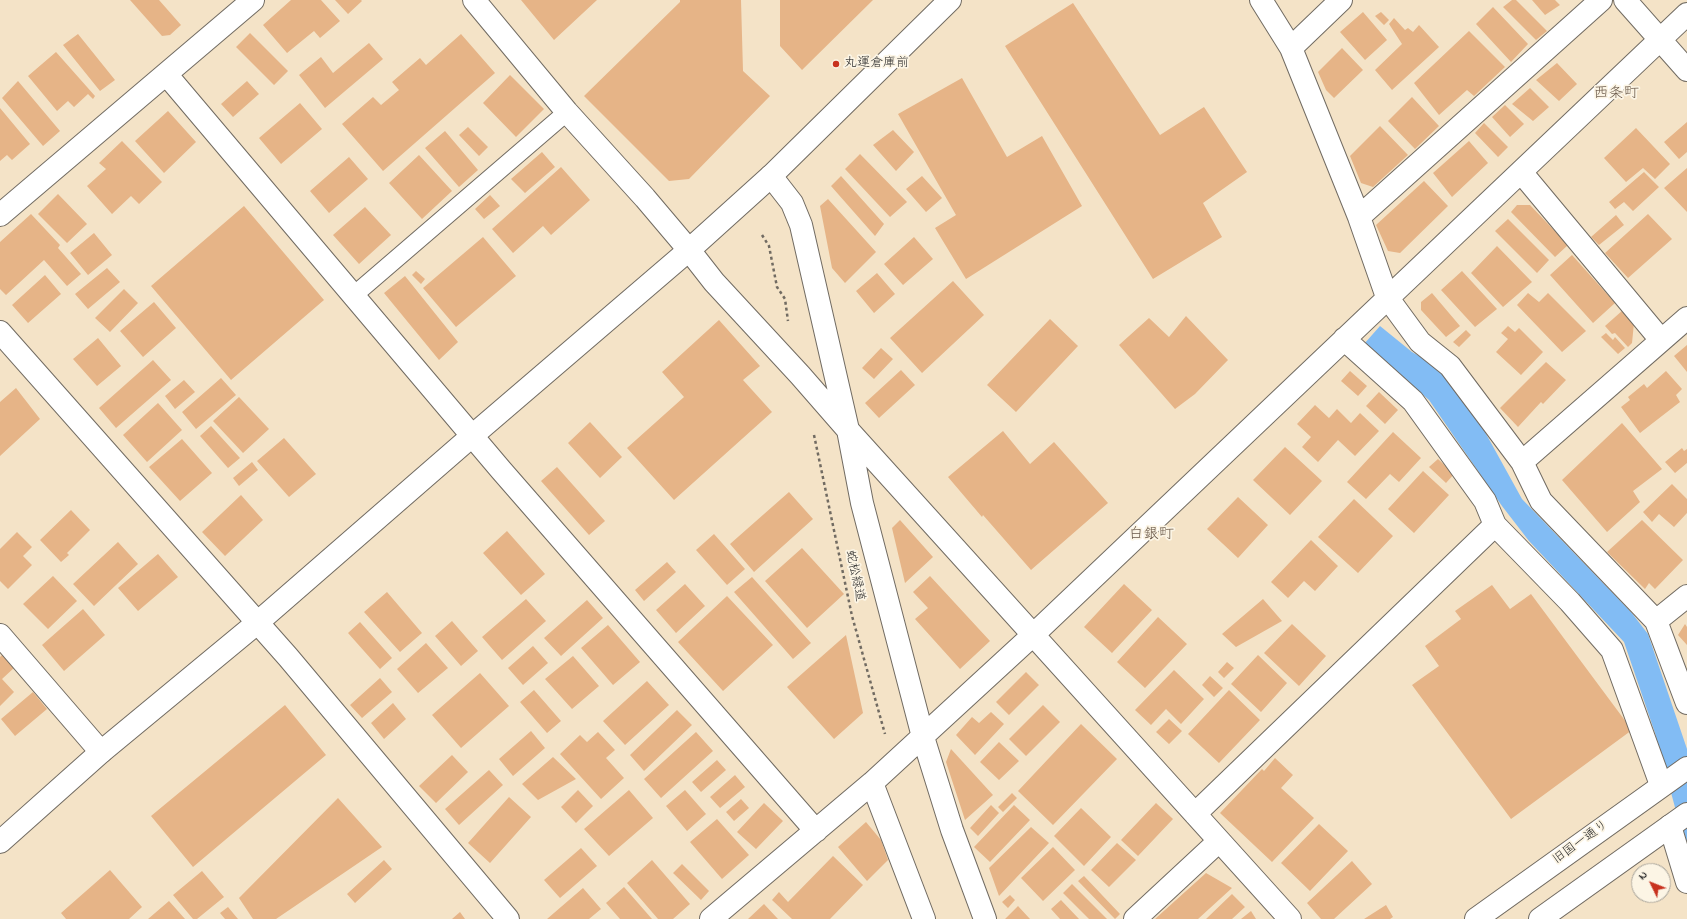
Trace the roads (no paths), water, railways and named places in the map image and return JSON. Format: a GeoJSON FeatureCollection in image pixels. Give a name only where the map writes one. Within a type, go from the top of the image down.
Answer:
{"type":"FeatureCollection","features":[{"type":"Feature","properties":{"kind":"street"},"geometry":{"type":"LineString","coordinates":[[0,215],[254,0]]}},
{"type":"Feature","properties":{"kind":"street"},"geometry":{"type":"LineString","coordinates":[[474,0],[567,112],[645,198],[714,282],[800,375],[1290,919]]}},
{"type":"Feature","properties":{"kind":"street"},"geometry":{"type":"LineString","coordinates":[[0,842],[101,752],[257,623],[689,250],[771,176],[950,0]]}},
{"type":"Feature","properties":{"kind":"street"},"geometry":{"type":"LineString","coordinates":[[1261,0],[1291,48],[1358,217],[1387,297],[1420,342],[1450,366],[1522,462],[1541,501],[1656,621],[1687,703]]}},
{"type":"Feature","properties":{"kind":"street"},"geometry":{"type":"LineString","coordinates":[[1291,48],[1341,0]]}},
{"type":"Feature","properties":{"kind":"street"},"geometry":{"type":"LineString","coordinates":[[1358,217],[1600,0]]}},
{"type":"Feature","properties":{"kind":"street"},"geometry":{"type":"LineString","coordinates":[[1625,0],[1687,70]]}},
{"type":"Feature","properties":{"kind":"street"},"geometry":{"type":"LineString","coordinates":[[711,919],[872,783],[923,737],[1033,635],[1387,297],[1687,14]]}},
{"type":"Feature","properties":{"kind":"street"},"geometry":{"type":"LineString","coordinates":[[166,74],[472,436],[816,831]]}},
{"type":"Feature","properties":{"kind":"street"},"geometry":{"type":"LineString","coordinates":[[1520,172],[1661,340]]}},
{"type":"Feature","properties":{"kind":"street"},"geometry":{"type":"LineString","coordinates":[[771,176],[792,203],[801,225],[848,430],[862,503],[923,737],[952,830],[985,919]]}},
{"type":"Feature","properties":{"kind":"street"},"geometry":{"type":"LineString","coordinates":[[1522,462],[1687,318]]}},
{"type":"Feature","properties":{"kind":"street"},"geometry":{"type":"LineString","coordinates":[[0,332],[257,623],[508,919]]}},
{"type":"Feature","properties":{"kind":"street"},"geometry":{"type":"LineString","coordinates":[[1344,339],[1413,401],[1485,501],[1495,525],[1570,602],[1612,650],[1674,776]]}},
{"type":"Feature","properties":{"kind":"street"},"geometry":{"type":"LineString","coordinates":[[1195,814],[1495,525]]}},
{"type":"Feature","properties":{"kind":"street"},"geometry":{"type":"LineString","coordinates":[[1656,621],[1687,596]]}},
{"type":"Feature","properties":{"kind":"street"},"geometry":{"type":"LineString","coordinates":[[0,635],[101,752]]}},
{"type":"Feature","properties":{"kind":"street","name":"旧国一通り"},"geometry":{"type":"LineString","coordinates":[[1476,919],[1674,776]]}},
{"type":"Feature","properties":{"kind":"street"},"geometry":{"type":"LineString","coordinates":[[872,783],[924,919]]}},
{"type":"Feature","properties":{"kind":"street"},"geometry":{"type":"LineString","coordinates":[[1540,919],[1680,819],[1687,882]]}},
{"type":"Feature","properties":{"kind":"street"},"geometry":{"type":"LineString","coordinates":[[1135,919],[1219,841]]}},
{"type":"Feature","properties":{"kind":"lane"},"geometry":{"type":"LineString","coordinates":[[353,296],[567,112]]}},
{"type":"Feature","properties":{"kind":"water"},"geometry":{"type":"Polygon","coordinates":[[[1380,326],[1412,352],[1446,371],[1485,432],[1522,499],[1631,612],[1648,634],[1687,749],[1687,852],[1655,733],[1624,642],[1529,541],[1502,506],[1429,400],[1364,344],[1380,326]]]}},
{"type":"Feature","properties":{"kind":"place","name":"丸運倉庫前"},"geometry":{"type":"Point","coordinates":[836,64]}},
{"type":"Feature","properties":{"kind":"district","name":"西条町"},"geometry":{"type":"Point","coordinates":[1616,95]}},
{"type":"Feature","properties":{"kind":"district","name":"白銀町"},"geometry":{"type":"Point","coordinates":[1151,536]}}]}
